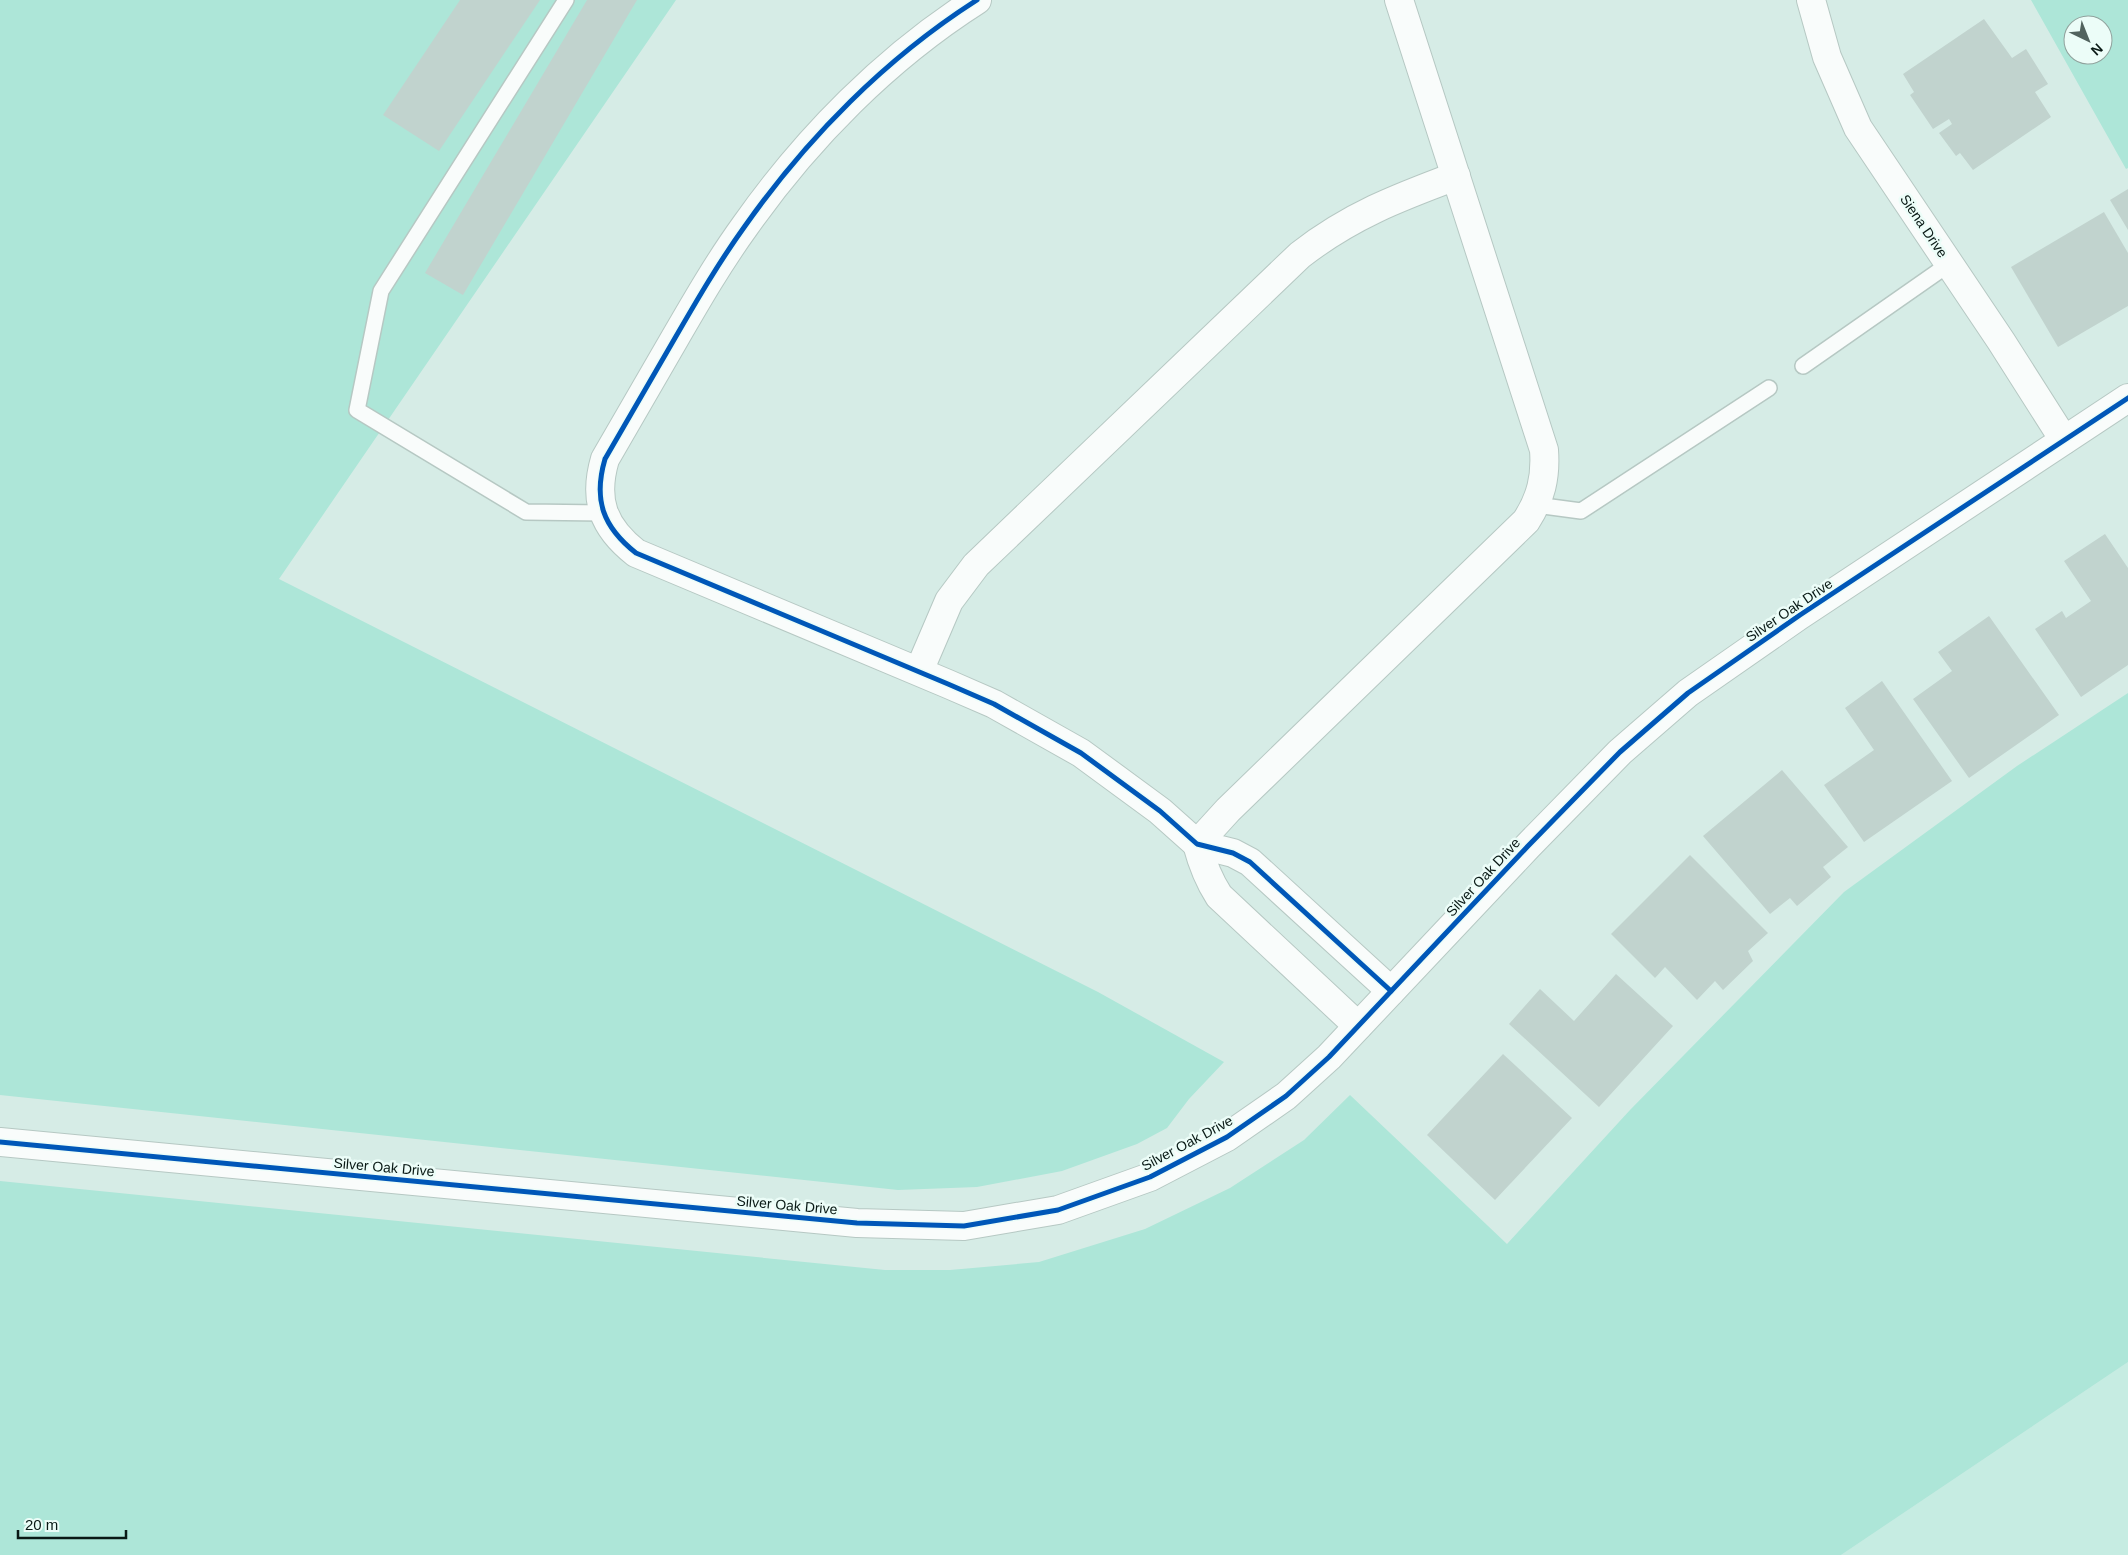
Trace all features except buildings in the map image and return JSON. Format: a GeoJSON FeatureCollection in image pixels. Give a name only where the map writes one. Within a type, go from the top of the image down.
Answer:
{"type":"FeatureCollection","features":[{"type":"Feature","properties":{"kind":"street"},"geometry":{"type":"LineString","coordinates":[[977,0],[956,13],[907,51],[860,93],[818,135],[778,180],[744,226],[713,274],[604,459],[599,495],[603,513],[611,529],[622,542],[636,553],[994,704],[1081,753],[1160,811],[1197,844],[1209,880],[1219,896],[1358,1026]]}},
{"type":"Feature","properties":{"kind":"street"},"geometry":{"type":"LineString","coordinates":[[1197,844],[1228,810],[1526,521],[1536,505],[1543,488],[1544,450],[1399,0]]}},
{"type":"Feature","properties":{"kind":"street","name":"Siena Drive"},"geometry":{"type":"LineString","coordinates":[[1811,0],[1827,57],[1858,128],[2064,440]]}},
{"type":"Feature","properties":{"kind":"street"},"geometry":{"type":"LineString","coordinates":[[919,671],[949,602],[976,565],[1300,255],[1346,222],[1369,210],[1456,176]]}},
{"type":"Feature","properties":{"kind":"street","name":"Silver Oak Drive"},"geometry":{"type":"LineString","coordinates":[[0,1142],[857,1223],[964,1226],[1058,1210],[1150,1177],[1227,1138],[1286,1096],[1329,1057],[1528,846],[1614,758],[1688,693],[1808,610],[2128,398]]}},
{"type":"Feature","properties":{"kind":"street"},"geometry":{"type":"LineString","coordinates":[[1197,844],[1215,847],[1250,862],[1391,991]]}},
{"type":"Feature","properties":{"kind":"lane"},"geometry":{"type":"LineString","coordinates":[[566,0],[381,291],[357,410],[526,512],[603,513]]}},
{"type":"Feature","properties":{"kind":"lane"},"geometry":{"type":"LineString","coordinates":[[1803,366],[1949,264]]}},
{"type":"Feature","properties":{"kind":"lane"},"geometry":{"type":"LineString","coordinates":[[1536,505],[1581,511],[1769,388]]}},
{"type":"Feature","properties":{"kind":"shaded area"},"geometry":{"type":"Polygon","coordinates":[[[0,0],[676,0],[279,579],[1098,992],[1224,1062],[1189,1099],[1167,1128],[1137,1144],[1062,1171],[977,1187],[898,1190],[0,1095],[0,0]]]}},
{"type":"Feature","properties":{"kind":"shaded area"},"geometry":{"type":"Polygon","coordinates":[[[2031,0],[2128,0],[2128,168],[2126,169],[2068,65],[2113,65],[2113,15],[2063,15],[2063,57],[2031,0]]]}},
{"type":"Feature","properties":{"kind":"shaded area"},"geometry":{"type":"Polygon","coordinates":[[[2128,693],[2128,1362],[1841,1555],[0,1555],[0,1181],[885,1270],[950,1270],[1039,1262],[1145,1229],[1230,1188],[1304,1140],[1350,1095],[1507,1244],[1630,1110],[1844,892],[2017,766],[2128,693]]]}},
{"type":"Feature","properties":{"kind":"shaded area"},"geometry":{"type":"Polygon","coordinates":[[[2128,1362],[2128,1555],[1841,1555],[2128,1362]]]}},
{"type":"Feature","properties":{"kind":"cycle path"},"geometry":{"type":"LineString","coordinates":[[977,0],[911,47],[880,74],[822,131],[769,193],[726,253],[700,295],[605,459],[600,487],[604,512],[616,533],[636,553],[994,704],[1081,753],[1160,811],[1197,844],[1233,853],[1250,862],[1391,991]]}},
{"type":"Feature","properties":{"kind":"cycle path"},"geometry":{"type":"LineString","coordinates":[[0,1142],[857,1223],[964,1226],[1058,1210],[1150,1177],[1227,1137],[1286,1096],[1329,1057],[1528,846],[1620,752],[1688,693],[1800,615],[2128,398]]}}]}
